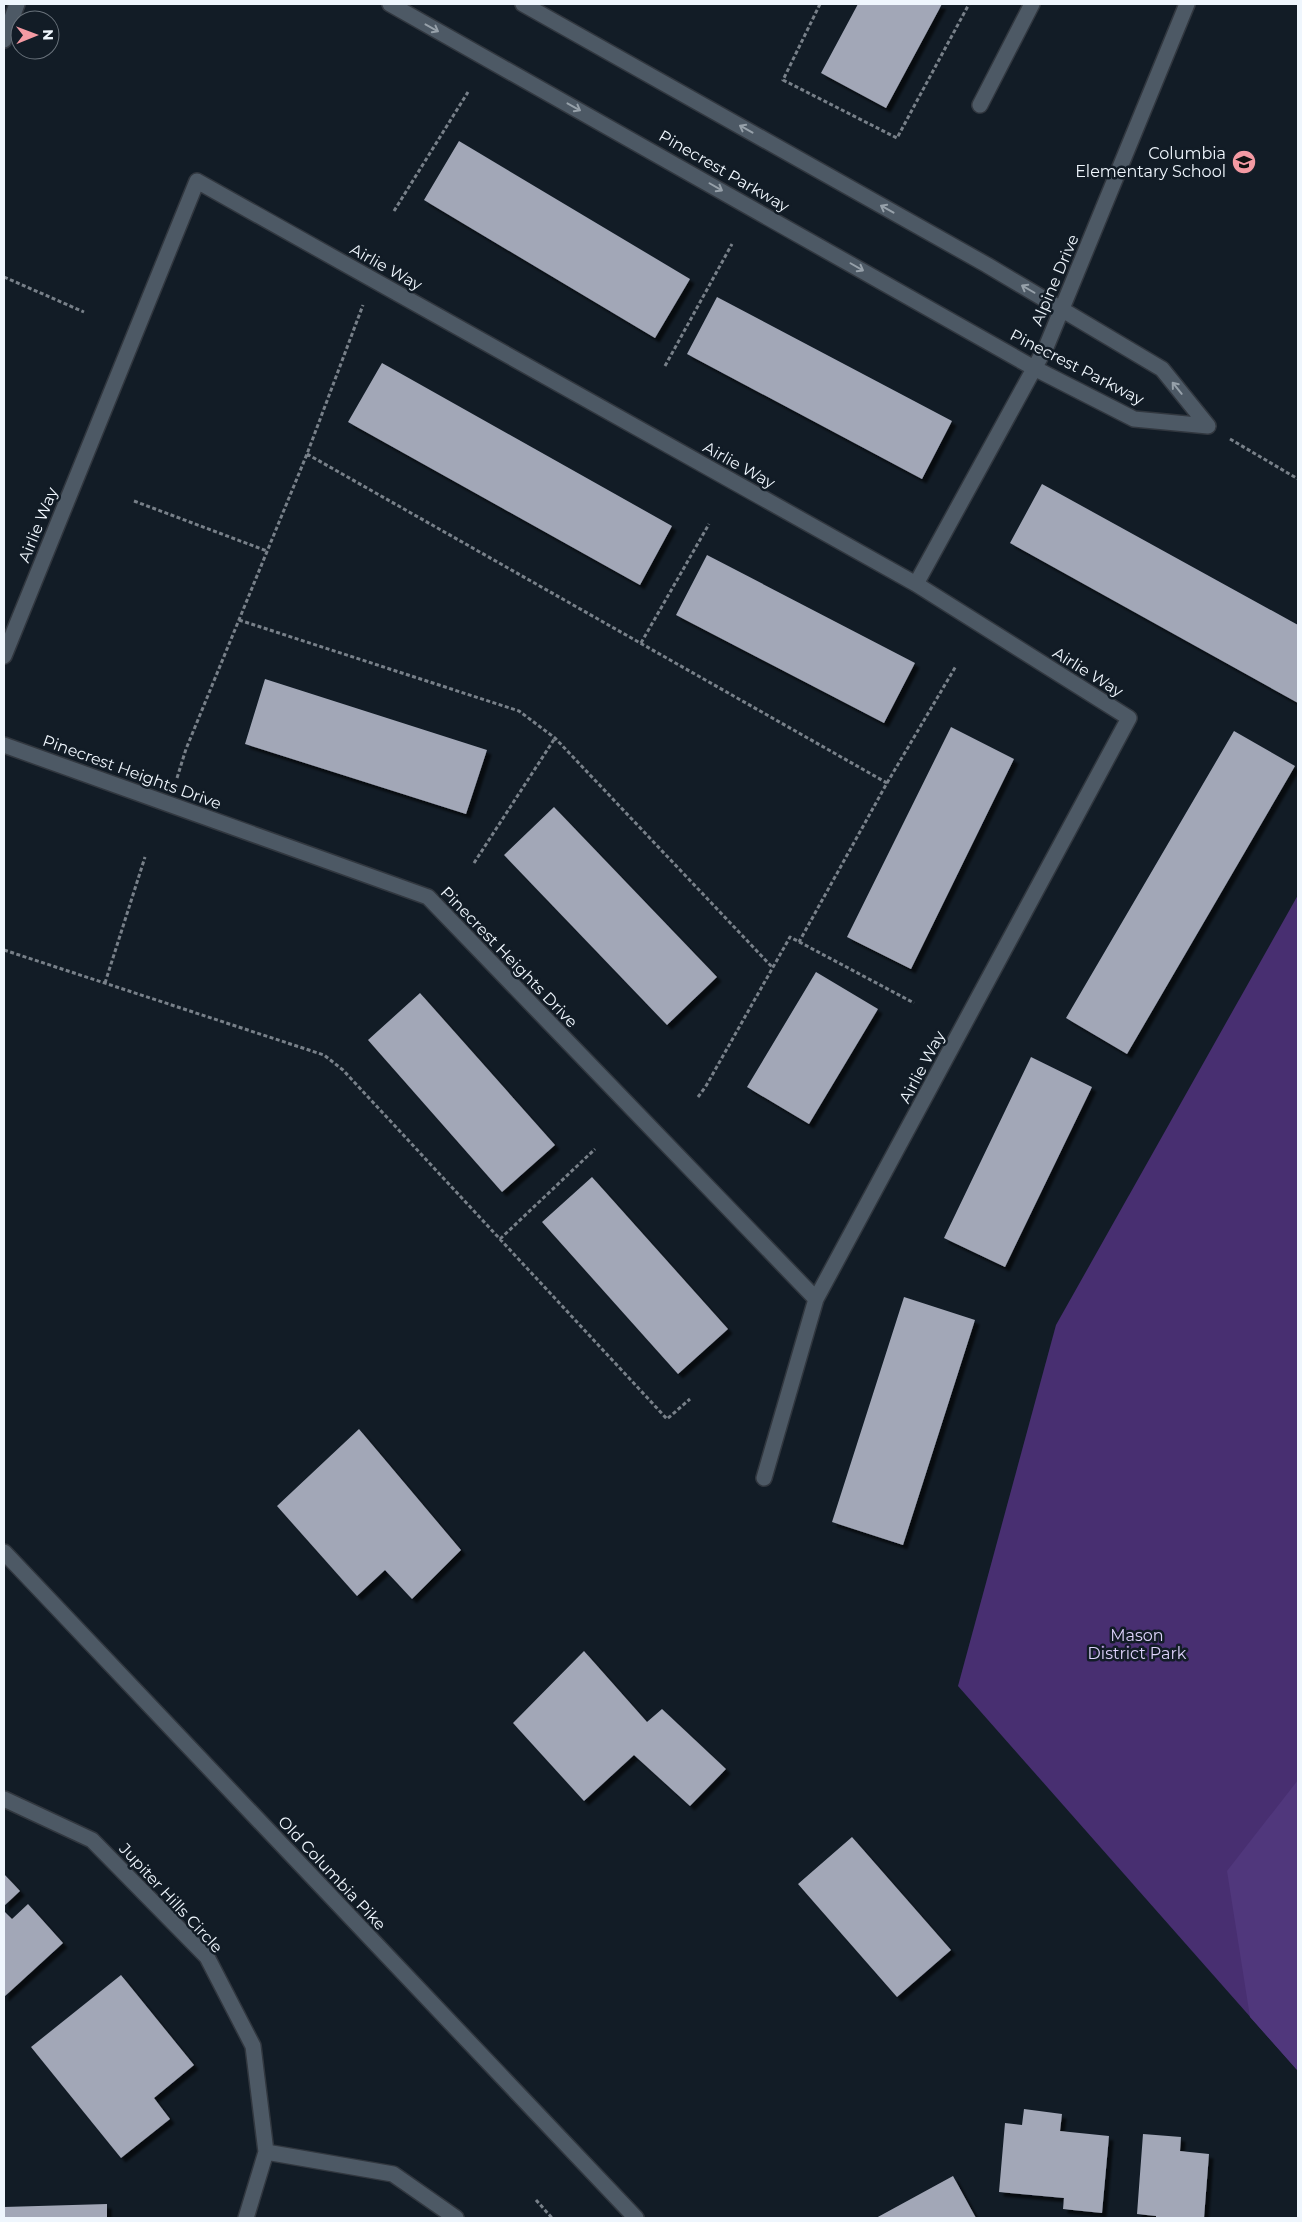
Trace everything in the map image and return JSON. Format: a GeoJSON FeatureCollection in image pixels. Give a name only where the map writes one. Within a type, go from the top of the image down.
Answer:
{"type":"FeatureCollection","features":[{"type":"Feature","properties":{"kind":"street"},"geometry":{"type":"LineString","coordinates":[[4,40],[17,4]]}},
{"type":"Feature","properties":{"kind":"street","name":"Pinecrest Parkway"},"geometry":{"type":"LineString","coordinates":[[390,4],[1034,368],[1134,419],[1208,426]]}},
{"type":"Feature","properties":{"kind":"street"},"geometry":{"type":"LineString","coordinates":[[523,4],[1061,309],[1162,369],[1208,426]]}},
{"type":"Feature","properties":{"kind":"street"},"geometry":{"type":"LineString","coordinates":[[980,105],[1032,4]]}},
{"type":"Feature","properties":{"kind":"street","name":"Alpine Drive"},"geometry":{"type":"LineString","coordinates":[[916,584],[1047,345],[1187,4]]}},
{"type":"Feature","properties":{"kind":"street","name":"Airlie Way"},"geometry":{"type":"LineString","coordinates":[[4,656],[197,181],[916,584],[1129,718],[816,1299]]}},
{"type":"Feature","properties":{"kind":"street","name":"Pinecrest Heights Drive"},"geometry":{"type":"LineString","coordinates":[[4,745],[428,897],[816,1299]]}},
{"type":"Feature","properties":{"kind":"street"},"geometry":{"type":"LineString","coordinates":[[764,1478],[816,1299]]}},
{"type":"Feature","properties":{"kind":"street","name":"Old Columbia Pike"},"geometry":{"type":"LineString","coordinates":[[4,1552],[636,2218]]}},
{"type":"Feature","properties":{"kind":"street","name":"Jupiter Hills Circle"},"geometry":{"type":"LineString","coordinates":[[4,1799],[92,1840],[207,1957],[254,2046],[266,2152],[246,2218]]}},
{"type":"Feature","properties":{"kind":"street"},"geometry":{"type":"LineString","coordinates":[[266,2152],[393,2174],[456,2218]]}},
{"type":"Feature","properties":{"kind":"path"},"geometry":{"type":"LineString","coordinates":[[820,4],[783,80],[897,138],[969,4]]}},
{"type":"Feature","properties":{"kind":"path"},"geometry":{"type":"LineString","coordinates":[[394,211],[468,92]]}},
{"type":"Feature","properties":{"kind":"path"},"geometry":{"type":"LineString","coordinates":[[666,366],[732,244]]}},
{"type":"Feature","properties":{"kind":"path"},"geometry":{"type":"LineString","coordinates":[[4,278],[84,312]]}},
{"type":"Feature","properties":{"kind":"path"},"geometry":{"type":"LineString","coordinates":[[176,779],[186,749],[307,454],[363,303]]}},
{"type":"Feature","properties":{"kind":"path"},"geometry":{"type":"LineString","coordinates":[[1208,426],[1298,479]]}},
{"type":"Feature","properties":{"kind":"path"},"geometry":{"type":"LineString","coordinates":[[307,454],[887,783]]}},
{"type":"Feature","properties":{"kind":"path"},"geometry":{"type":"LineString","coordinates":[[134,501],[267,551]]}},
{"type":"Feature","properties":{"kind":"path"},"geometry":{"type":"LineString","coordinates":[[641,643],[709,524]]}},
{"type":"Feature","properties":{"kind":"path"},"geometry":{"type":"LineString","coordinates":[[240,620],[519,711],[556,738],[773,968]]}},
{"type":"Feature","properties":{"kind":"path"},"geometry":{"type":"LineString","coordinates":[[799,942],[887,783],[956,666]]}},
{"type":"Feature","properties":{"kind":"path"},"geometry":{"type":"LineString","coordinates":[[474,863],[556,738]]}},
{"type":"Feature","properties":{"kind":"path"},"geometry":{"type":"LineString","coordinates":[[105,983],[145,857]]}},
{"type":"Feature","properties":{"kind":"path"},"geometry":{"type":"LineString","coordinates":[[698,1097],[790,937],[914,1003]]}},
{"type":"Feature","properties":{"kind":"path"},"geometry":{"type":"LineString","coordinates":[[4,950],[324,1055],[343,1070],[667,1419],[690,1399]]}},
{"type":"Feature","properties":{"kind":"path"},"geometry":{"type":"LineString","coordinates":[[500,1239],[595,1149]]}},
{"type":"Feature","properties":{"kind":"path"},"geometry":{"type":"LineString","coordinates":[[536,2200],[552,2218]]}},
{"type":"Feature","properties":{"kind":"green space","name":"Mason District Park"},"geometry":{"type":"Polygon","coordinates":[[[1298,895],[1298,2071],[958,1686],[1056,1325],[1298,895]]]}},
{"type":"Feature","properties":{"kind":"shaded area"},"geometry":{"type":"Polygon","coordinates":[[[1298,1780],[1298,2071],[1250,2017],[1227,1871],[1298,1780]]]}},
{"type":"Feature","properties":{"kind":"building"},"geometry":{"type":"Polygon","coordinates":[[[858,4],[942,4],[886,108],[821,73],[858,4]]]}},
{"type":"Feature","properties":{"kind":"building"},"geometry":{"type":"Polygon","coordinates":[[[459,141],[690,279],[655,338],[424,200],[459,141]]]}},
{"type":"Feature","properties":{"kind":"building"},"geometry":{"type":"Polygon","coordinates":[[[717,297],[952,421],[922,479],[687,354],[717,297]]]}},
{"type":"Feature","properties":{"kind":"building"},"geometry":{"type":"Polygon","coordinates":[[[382,363],[672,526],[640,585],[348,422],[382,363]]]}},
{"type":"Feature","properties":{"kind":"building"},"geometry":{"type":"Polygon","coordinates":[[[1042,484],[1298,625],[1298,703],[1010,543],[1042,484]]]}},
{"type":"Feature","properties":{"kind":"building"},"geometry":{"type":"Polygon","coordinates":[[[707,555],[915,663],[884,723],[676,615],[707,555]]]}},
{"type":"Feature","properties":{"kind":"building"},"geometry":{"type":"Polygon","coordinates":[[[265,679],[487,750],[466,814],[245,744],[265,679]]]}},
{"type":"Feature","properties":{"kind":"building"},"geometry":{"type":"Polygon","coordinates":[[[951,727],[1014,759],[911,969],[847,937],[951,727]]]}},
{"type":"Feature","properties":{"kind":"building"},"geometry":{"type":"Polygon","coordinates":[[[1234,731],[1295,766],[1127,1054],[1066,1018],[1234,731]]]}},
{"type":"Feature","properties":{"kind":"building"},"geometry":{"type":"Polygon","coordinates":[[[554,807],[717,977],[667,1025],[504,855],[554,807]]]}},
{"type":"Feature","properties":{"kind":"building"},"geometry":{"type":"Polygon","coordinates":[[[816,972],[878,1009],[809,1124],[747,1087],[816,972]]]}},
{"type":"Feature","properties":{"kind":"building"},"geometry":{"type":"Polygon","coordinates":[[[420,993],[555,1145],[502,1192],[368,1040],[420,993]]]}},
{"type":"Feature","properties":{"kind":"building"},"geometry":{"type":"Polygon","coordinates":[[[1031,1057],[1092,1087],[1005,1267],[944,1238],[1031,1057]]]}},
{"type":"Feature","properties":{"kind":"building"},"geometry":{"type":"Polygon","coordinates":[[[592,1177],[728,1329],[678,1374],[542,1222],[592,1177]]]}},
{"type":"Feature","properties":{"kind":"building"},"geometry":{"type":"Polygon","coordinates":[[[904,1297],[975,1320],[903,1545],[832,1522],[904,1297]]]}},
{"type":"Feature","properties":{"kind":"building"},"geometry":{"type":"Polygon","coordinates":[[[359,1429],[461,1550],[412,1599],[385,1570],[357,1596],[277,1506],[359,1429]]]}},
{"type":"Feature","properties":{"kind":"building"},"geometry":{"type":"Polygon","coordinates":[[[584,1651],[647,1722],[662,1709],[726,1769],[690,1806],[634,1755],[584,1801],[513,1723],[584,1651]]]}},
{"type":"Feature","properties":{"kind":"building"},"geometry":{"type":"Polygon","coordinates":[[[852,1837],[951,1950],[897,1997],[798,1884],[852,1837]]]}},
{"type":"Feature","properties":{"kind":"building"},"geometry":{"type":"Polygon","coordinates":[[[4,1874],[20,1891],[4,1906],[4,1874]]]}},
{"type":"Feature","properties":{"kind":"building"},"geometry":{"type":"Polygon","coordinates":[[[28,1904],[63,1943],[4,1997],[4,1911],[12,1919],[28,1904]]]}},
{"type":"Feature","properties":{"kind":"building"},"geometry":{"type":"Polygon","coordinates":[[[121,1975],[194,2065],[154,2098],[170,2119],[121,2158],[31,2047],[121,1975]]]}},
{"type":"Feature","properties":{"kind":"building"},"geometry":{"type":"Polygon","coordinates":[[[1024,2109],[1062,2114],[1060,2131],[1109,2136],[1102,2213],[1063,2209],[1064,2198],[999,2192],[1005,2123],[1022,2125],[1024,2109]]]}},
{"type":"Feature","properties":{"kind":"building"},"geometry":{"type":"Polygon","coordinates":[[[1143,2134],[1181,2137],[1180,2151],[1209,2154],[1204,2218],[1156,2218],[1156,2216],[1137,2214],[1143,2134]]]}},
{"type":"Feature","properties":{"kind":"building"},"geometry":{"type":"Polygon","coordinates":[[[953,2176],[976,2218],[876,2218],[953,2176]]]}},
{"type":"Feature","properties":{"kind":"building"},"geometry":{"type":"Polygon","coordinates":[[[107,2204],[107,2218],[4,2218],[4,2207],[107,2204]]]}},
{"type":"Feature","properties":{"kind":"place","name":"Columbia Elementary School"},"geometry":{"type":"Point","coordinates":[1244,162]}}]}
